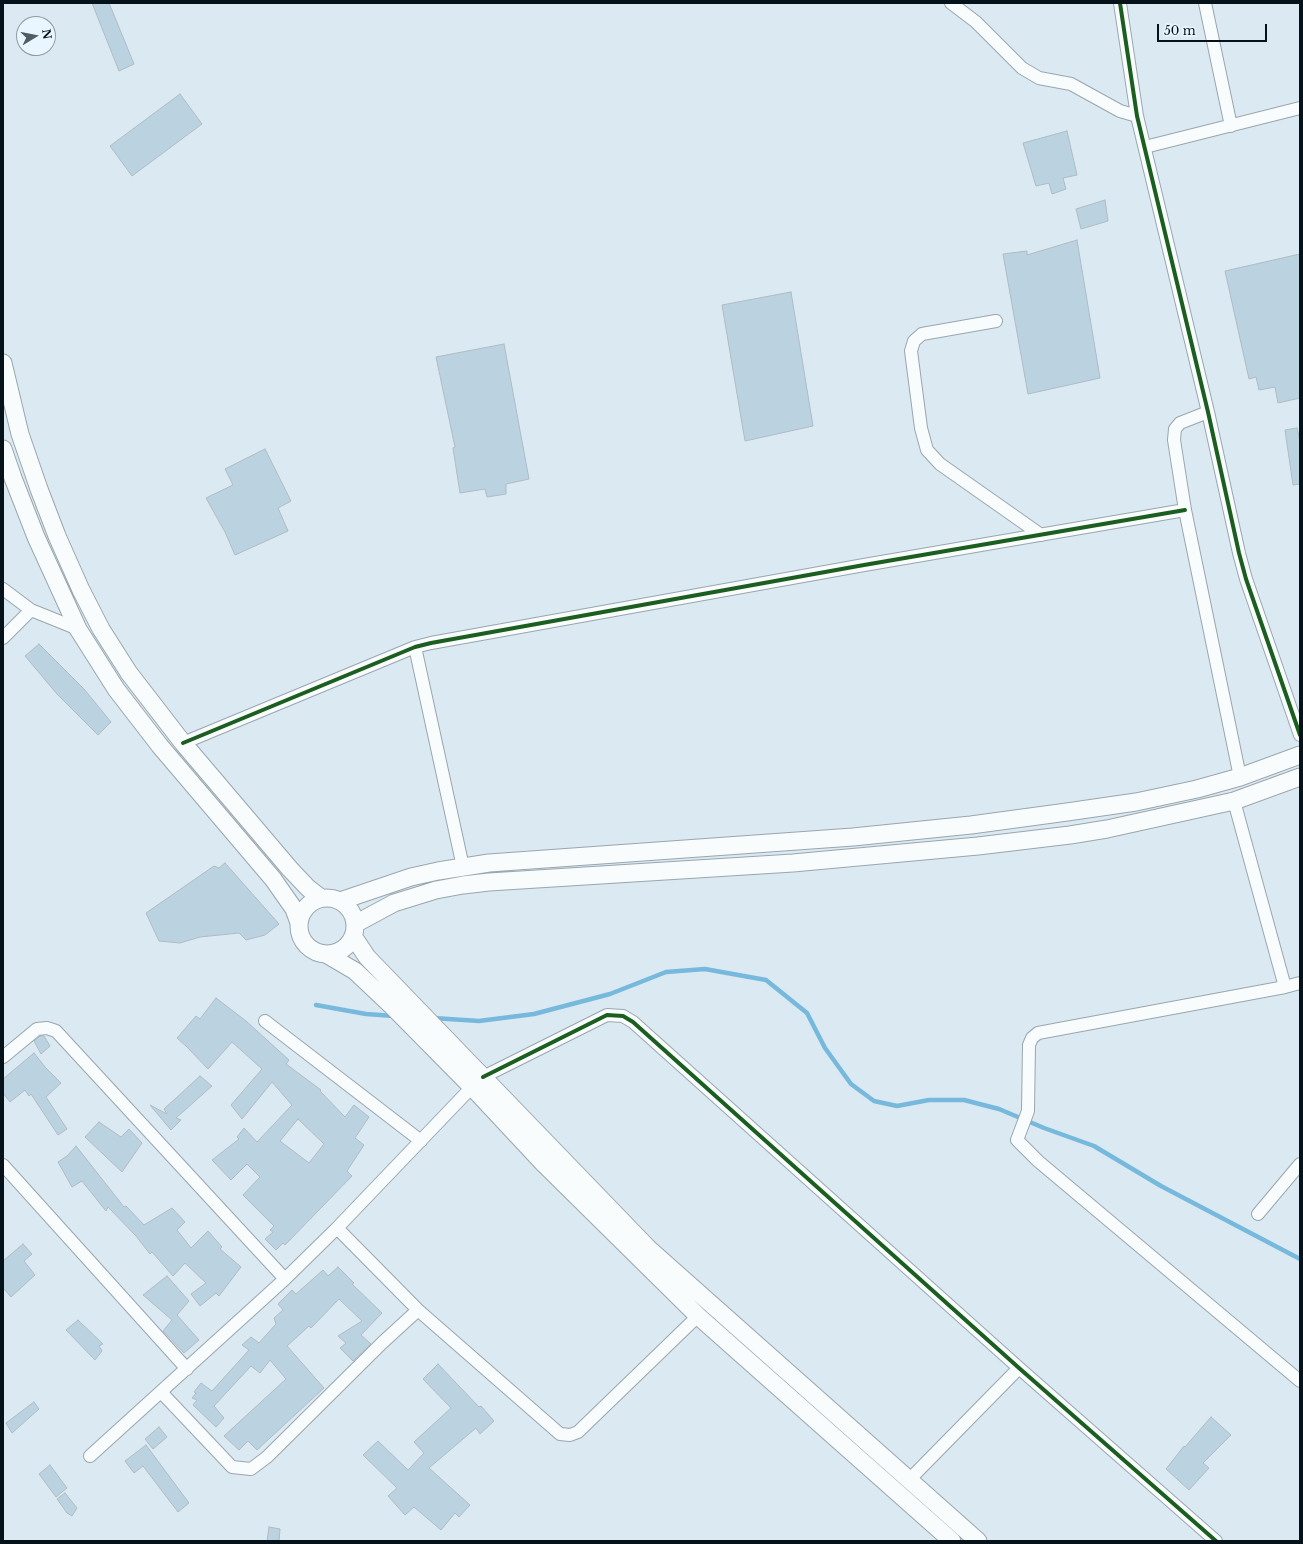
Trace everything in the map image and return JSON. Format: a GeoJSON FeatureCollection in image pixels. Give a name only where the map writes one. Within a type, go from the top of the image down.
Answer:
{"type":"FeatureCollection","features":[{"type":"Feature","properties":{"kind":"main road"},"geometry":{"type":"LineString","coordinates":[[3,363],[20,434],[39,489],[57,536],[81,590],[101,629],[129,673],[183,743],[290,869],[308,888],[321,898]]}},
{"type":"Feature","properties":{"kind":"main road"},"geometry":{"type":"LineString","coordinates":[[3,449],[36,537],[78,629],[116,689],[160,746],[273,879],[294,909],[303,941],[309,948],[326,954],[355,971],[391,1005],[409,1025],[477,1082],[648,1248],[978,1541]]}},
{"type":"Feature","properties":{"kind":"main road"},"geometry":{"type":"LineString","coordinates":[[340,901],[411,877],[463,866],[496,862],[853,837],[971,825],[1136,802],[1240,778],[1300,755]]}},
{"type":"Feature","properties":{"kind":"main road"},"geometry":{"type":"LineString","coordinates":[[326,954],[333,953],[345,947],[354,930],[394,903],[436,890],[463,885],[489,882],[793,863],[978,846],[1070,835],[1107,829],[1234,801],[1300,778]]}},
{"type":"Feature","properties":{"kind":"main road"},"geometry":{"type":"LineString","coordinates":[[299,923],[307,906],[321,898],[331,898],[340,901],[347,907],[352,914],[354,930],[367,957],[434,1025],[477,1082],[543,1162],[698,1316],[952,1541]]}},
{"type":"Feature","properties":{"kind":"street"},"geometry":{"type":"LineString","coordinates":[[951,3],[976,22],[1022,68],[1039,78],[1071,84],[1120,111],[1137,116]]}},
{"type":"Feature","properties":{"kind":"street"},"geometry":{"type":"LineString","coordinates":[[1120,3],[1137,116],[1208,412],[1239,553],[1246,580],[1300,735]]}},
{"type":"Feature","properties":{"kind":"street"},"geometry":{"type":"LineString","coordinates":[[1205,3],[1231,126]]}},
{"type":"Feature","properties":{"kind":"street"},"geometry":{"type":"LineString","coordinates":[[1145,147],[1300,108]]}},
{"type":"Feature","properties":{"kind":"street"},"geometry":{"type":"LineString","coordinates":[[996,321],[922,334],[914,341],[910,351],[921,428],[926,450],[940,464],[1041,535]]}},
{"type":"Feature","properties":{"kind":"street"},"geometry":{"type":"LineString","coordinates":[[1208,412],[1180,423],[1175,429],[1174,440],[1185,510],[1240,778]]}},
{"type":"Feature","properties":{"kind":"street"},"geometry":{"type":"LineString","coordinates":[[183,743],[415,647],[439,641],[1185,510]]}},
{"type":"Feature","properties":{"kind":"street"},"geometry":{"type":"LineString","coordinates":[[3,589],[31,610],[78,629]]}},
{"type":"Feature","properties":{"kind":"street"},"geometry":{"type":"LineString","coordinates":[[3,638],[31,610]]}},
{"type":"Feature","properties":{"kind":"street"},"geometry":{"type":"LineString","coordinates":[[415,647],[463,866]]}},
{"type":"Feature","properties":{"kind":"street"},"geometry":{"type":"LineString","coordinates":[[1234,801],[1285,987]]}},
{"type":"Feature","properties":{"kind":"street"},"geometry":{"type":"LineString","coordinates":[[1300,983],[1038,1033],[1032,1038],[1029,1045],[1028,1111],[1017,1137],[1018,1142],[1038,1161],[1300,1381]]}},
{"type":"Feature","properties":{"kind":"street"},"geometry":{"type":"LineString","coordinates":[[90,1456],[285,1279],[337,1228],[477,1082],[608,1015],[623,1016],[633,1022],[1213,1540]]}},
{"type":"Feature","properties":{"kind":"street"},"geometry":{"type":"LineString","coordinates":[[265,1021],[420,1141]]}},
{"type":"Feature","properties":{"kind":"street"},"geometry":{"type":"LineString","coordinates":[[3,1058],[37,1029],[47,1028],[56,1031],[285,1279]]}},
{"type":"Feature","properties":{"kind":"street"},"geometry":{"type":"LineString","coordinates":[[1258,1214],[1300,1164]]}},
{"type":"Feature","properties":{"kind":"street"},"geometry":{"type":"LineString","coordinates":[[3,1165],[187,1369]]}},
{"type":"Feature","properties":{"kind":"street"},"geometry":{"type":"LineString","coordinates":[[337,1228],[418,1310],[560,1434],[570,1435],[578,1432],[698,1316]]}},
{"type":"Feature","properties":{"kind":"street"},"geometry":{"type":"LineString","coordinates":[[160,1392],[232,1467],[250,1469],[267,1457],[382,1343],[418,1310]]}},
{"type":"Feature","properties":{"kind":"street"},"geometry":{"type":"LineString","coordinates":[[909,1480],[1019,1368]]}},
{"type":"Feature","properties":{"kind":"building"},"geometry":{"type":"Polygon","coordinates":[[[92,3],[109,3],[134,64],[119,71],[92,3]]]}},
{"type":"Feature","properties":{"kind":"building"},"geometry":{"type":"Polygon","coordinates":[[[180,94],[202,124],[132,176],[110,146],[180,94]]]}},
{"type":"Feature","properties":{"kind":"building"},"geometry":{"type":"Polygon","coordinates":[[[1067,131],[1077,175],[1063,178],[1066,189],[1052,194],[1049,183],[1036,186],[1023,143],[1067,131]]]}},
{"type":"Feature","properties":{"kind":"building"},"geometry":{"type":"Polygon","coordinates":[[[1105,200],[1108,221],[1081,229],[1076,209],[1105,200]]]}},
{"type":"Feature","properties":{"kind":"building"},"geometry":{"type":"Polygon","coordinates":[[[1077,240],[1100,378],[1028,394],[1003,254],[1027,251],[1027,255],[1077,240]]]}},
{"type":"Feature","properties":{"kind":"building"},"geometry":{"type":"Polygon","coordinates":[[[1300,254],[1300,398],[1278,403],[1275,387],[1259,390],[1256,377],[1249,379],[1225,271],[1300,254]]]}},
{"type":"Feature","properties":{"kind":"building"},"geometry":{"type":"Polygon","coordinates":[[[791,292],[813,426],[745,441],[722,305],[791,292]]]}},
{"type":"Feature","properties":{"kind":"building"},"geometry":{"type":"Polygon","coordinates":[[[504,344],[529,479],[506,484],[506,494],[487,497],[485,489],[460,493],[453,448],[455,447],[436,357],[504,344]]]}},
{"type":"Feature","properties":{"kind":"building"},"geometry":{"type":"Polygon","coordinates":[[[1297,428],[1300,441],[1300,484],[1293,485],[1285,430],[1297,428]]]}},
{"type":"Feature","properties":{"kind":"building"},"geometry":{"type":"Polygon","coordinates":[[[265,449],[291,501],[278,508],[288,531],[235,555],[225,532],[206,498],[233,485],[225,469],[265,449]]]}},
{"type":"Feature","properties":{"kind":"building"},"geometry":{"type":"Polygon","coordinates":[[[39,644],[84,689],[111,722],[98,735],[57,694],[25,656],[39,644]]]}},
{"type":"Feature","properties":{"kind":"building"},"geometry":{"type":"Polygon","coordinates":[[[225,863],[279,924],[265,935],[246,940],[239,933],[200,937],[180,943],[159,941],[146,913],[214,866],[219,868],[225,863]]]}},
{"type":"Feature","properties":{"kind":"building"},"geometry":{"type":"Polygon","coordinates":[[[216,998],[246,1021],[289,1060],[286,1064],[321,1090],[320,1091],[345,1117],[354,1105],[369,1117],[355,1138],[364,1145],[347,1171],[352,1176],[285,1245],[283,1243],[276,1250],[265,1239],[273,1232],[270,1230],[274,1226],[243,1195],[260,1177],[247,1164],[231,1180],[212,1160],[239,1139],[237,1137],[244,1128],[257,1142],[292,1105],[272,1082],[242,1119],[231,1105],[262,1069],[232,1042],[208,1069],[177,1038],[196,1016],[200,1019],[216,998]],[[298,1119],[280,1141],[309,1163],[324,1144],[298,1119]]]}},
{"type":"Feature","properties":{"kind":"building"},"geometry":{"type":"Polygon","coordinates":[[[40,1036],[44,1036],[50,1046],[41,1054],[34,1041],[40,1036]]]}},
{"type":"Feature","properties":{"kind":"building"},"geometry":{"type":"Polygon","coordinates":[[[34,1053],[61,1083],[46,1097],[67,1129],[58,1135],[31,1094],[29,1096],[25,1090],[10,1102],[3,1093],[3,1079],[34,1053]]]}},
{"type":"Feature","properties":{"kind":"building"},"geometry":{"type":"Polygon","coordinates":[[[200,1076],[212,1086],[176,1118],[181,1120],[171,1130],[150,1105],[167,1114],[164,1109],[200,1076]]]}},
{"type":"Feature","properties":{"kind":"building"},"geometry":{"type":"Polygon","coordinates":[[[99,1122],[121,1137],[129,1129],[142,1143],[122,1172],[85,1137],[99,1122]]]}},
{"type":"Feature","properties":{"kind":"building"},"geometry":{"type":"Polygon","coordinates":[[[76,1146],[124,1207],[126,1206],[144,1225],[172,1208],[185,1222],[177,1230],[191,1248],[208,1231],[222,1247],[220,1249],[241,1267],[219,1296],[216,1293],[200,1306],[191,1294],[206,1283],[185,1263],[173,1276],[152,1252],[150,1254],[136,1236],[108,1207],[106,1211],[82,1181],[72,1187],[58,1162],[67,1156],[76,1146]]]}},
{"type":"Feature","properties":{"kind":"building"},"geometry":{"type":"Polygon","coordinates":[[[23,1244],[32,1254],[24,1261],[35,1275],[11,1297],[3,1288],[3,1261],[23,1244]]]}},
{"type":"Feature","properties":{"kind":"building"},"geometry":{"type":"Polygon","coordinates":[[[338,1267],[354,1283],[352,1284],[382,1313],[361,1335],[371,1344],[353,1361],[340,1348],[346,1343],[338,1336],[362,1321],[339,1299],[311,1328],[309,1326],[287,1346],[324,1388],[257,1450],[248,1441],[239,1450],[224,1436],[286,1379],[270,1360],[260,1373],[251,1366],[214,1406],[224,1418],[216,1427],[193,1405],[197,1400],[192,1398],[196,1393],[194,1392],[201,1383],[212,1391],[249,1350],[242,1345],[251,1337],[259,1343],[276,1324],[274,1318],[283,1310],[278,1304],[292,1290],[296,1294],[323,1270],[328,1276],[338,1267]]]}},
{"type":"Feature","properties":{"kind":"building"},"geometry":{"type":"Polygon","coordinates":[[[167,1276],[189,1301],[177,1315],[199,1340],[184,1353],[163,1331],[172,1320],[143,1295],[167,1276]]]}},
{"type":"Feature","properties":{"kind":"building"},"geometry":{"type":"Polygon","coordinates":[[[78,1320],[103,1344],[99,1346],[102,1351],[95,1360],[66,1330],[78,1320]]]}},
{"type":"Feature","properties":{"kind":"building"},"geometry":{"type":"Polygon","coordinates":[[[438,1364],[479,1407],[481,1406],[494,1421],[480,1434],[476,1428],[429,1468],[470,1505],[459,1517],[455,1513],[441,1530],[414,1507],[405,1515],[388,1496],[397,1488],[363,1455],[378,1441],[408,1470],[424,1453],[414,1442],[451,1408],[423,1379],[438,1364]]]}},
{"type":"Feature","properties":{"kind":"building"},"geometry":{"type":"Polygon","coordinates":[[[34,1402],[39,1409],[12,1433],[6,1423],[34,1402]]]}},
{"type":"Feature","properties":{"kind":"building"},"geometry":{"type":"Polygon","coordinates":[[[1211,1417],[1231,1435],[1203,1463],[1209,1468],[1189,1490],[1166,1469],[1184,1446],[1185,1447],[1211,1417]]]}},
{"type":"Feature","properties":{"kind":"building"},"geometry":{"type":"Polygon","coordinates":[[[159,1427],[167,1437],[153,1449],[145,1439],[159,1427]]]}},
{"type":"Feature","properties":{"kind":"building"},"geometry":{"type":"Polygon","coordinates":[[[146,1445],[189,1503],[178,1512],[143,1466],[134,1473],[125,1461],[146,1445]]]}},
{"type":"Feature","properties":{"kind":"building"},"geometry":{"type":"Polygon","coordinates":[[[50,1465],[67,1488],[56,1497],[39,1474],[50,1465]]]}},
{"type":"Feature","properties":{"kind":"building"},"geometry":{"type":"Polygon","coordinates":[[[65,1493],[77,1508],[72,1516],[67,1513],[57,1499],[65,1493]]]}},
{"type":"Feature","properties":{"kind":"building"},"geometry":{"type":"Polygon","coordinates":[[[269,1527],[280,1529],[279,1541],[267,1541],[269,1527]]]}},
{"type":"Feature","properties":{"kind":"waterway"},"geometry":{"type":"LineString","coordinates":[[433,1018],[479,1021],[534,1014],[610,994],[666,972],[705,969],[766,980],[807,1013],[825,1048],[851,1084],[874,1101],[897,1106],[929,1100],[964,1100],[999,1109],[1044,1128],[1094,1146],[1161,1186],[1300,1259]]}},
{"type":"Feature","properties":{"kind":"waterway"},"geometry":{"type":"LineString","coordinates":[[316,1005],[366,1014],[394,1016]]}},
{"type":"Feature","properties":{"kind":"cycle path"},"geometry":{"type":"LineString","coordinates":[[1120,3],[1137,116],[1208,412],[1239,553],[1246,579],[1300,735]]}},
{"type":"Feature","properties":{"kind":"cycle path"},"geometry":{"type":"LineString","coordinates":[[183,743],[415,647],[431,643],[864,565],[1185,510]]}},
{"type":"Feature","properties":{"kind":"cycle path"},"geometry":{"type":"LineString","coordinates":[[483,1077],[607,1015],[623,1016],[633,1022],[1019,1368],[1216,1541]]}}]}
